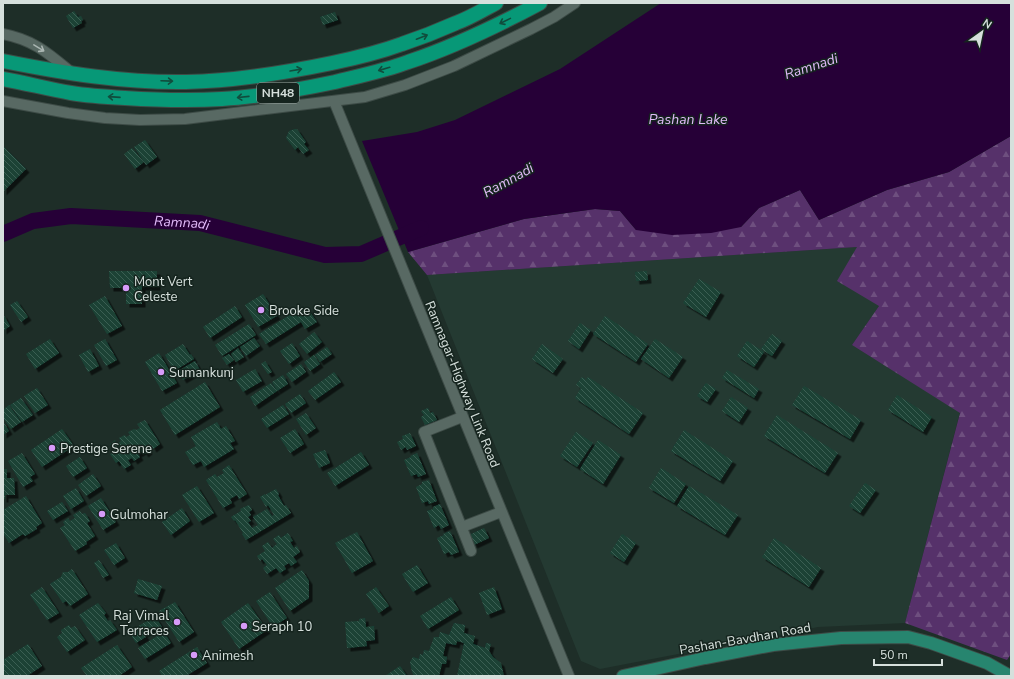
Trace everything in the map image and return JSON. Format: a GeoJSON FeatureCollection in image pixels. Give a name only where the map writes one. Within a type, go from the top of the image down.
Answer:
{"type":"FeatureCollection","features":[{"type":"Feature","properties":{"kind":"highway","name":"NH48"},"geometry":{"type":"LineString","coordinates":[[3,61],[72,74],[144,80],[184,82],[269,75],[309,68],[401,45],[457,23],[496,3]]}},
{"type":"Feature","properties":{"kind":"highway","name":"NH48"},"geometry":{"type":"LineString","coordinates":[[3,79],[71,93],[143,99],[184,101],[272,94],[357,77],[407,63],[464,40],[540,3]]}},
{"type":"Feature","properties":{"kind":"main road","name":"Pashan-Bavdhan Road"},"geometry":{"type":"LineString","coordinates":[[623,676],[773,645],[841,638],[908,637],[931,643],[987,663],[1010,676]]}},
{"type":"Feature","properties":{"kind":"street"},"geometry":{"type":"LineString","coordinates":[[3,101],[68,113],[105,118],[140,120],[185,119],[365,97],[405,85],[454,66],[531,29],[554,17],[575,3]]}},
{"type":"Feature","properties":{"kind":"street"},"geometry":{"type":"LineString","coordinates":[[3,34],[27,41],[40,48],[72,74]]}},
{"type":"Feature","properties":{"kind":"street","name":"Ramnagar-Highway Link Road"},"geometry":{"type":"LineString","coordinates":[[334,101],[569,676]]}},
{"type":"Feature","properties":{"kind":"street"},"geometry":{"type":"LineString","coordinates":[[462,416],[424,432],[472,551]]}},
{"type":"Feature","properties":{"kind":"street"},"geometry":{"type":"LineString","coordinates":[[462,527],[501,512]]}},
{"type":"Feature","properties":{"kind":"shaded area"},"geometry":{"type":"Polygon","coordinates":[[[857,247],[879,306],[852,345],[960,412],[905,623],[818,627],[600,669],[581,661],[427,275],[857,247]]]}},
{"type":"Feature","properties":{"kind":"green space"},"geometry":{"type":"Polygon","coordinates":[[[1011,136],[1011,654],[1007,660],[905,623],[960,413],[852,345],[879,306],[837,281],[857,247],[427,275],[408,252],[524,219],[595,209],[620,211],[636,230],[741,227],[759,208],[800,190],[819,220],[887,190],[949,172],[1011,136]]]}},
{"type":"Feature","properties":{"kind":"water","name":"Pashan Lake"},"geometry":{"type":"Polygon","coordinates":[[[661,3],[1011,3],[1011,136],[949,172],[887,190],[819,220],[800,190],[759,208],[741,227],[711,233],[672,235],[636,230],[620,211],[595,209],[524,219],[408,252],[362,141],[417,132],[455,120],[560,69],[661,3]]]}},
{"type":"Feature","properties":{"kind":"building"},"geometry":{"type":"Polygon","coordinates":[[[74,11],[78,17],[81,16],[83,20],[81,21],[82,23],[73,28],[66,16],[74,11]]]}},
{"type":"Feature","properties":{"kind":"building"},"geometry":{"type":"Polygon","coordinates":[[[335,12],[338,20],[323,25],[320,17],[335,12]]]}},
{"type":"Feature","properties":{"kind":"building"},"geometry":{"type":"Polygon","coordinates":[[[297,129],[306,142],[304,144],[309,150],[303,154],[298,147],[295,150],[286,138],[289,131],[297,129]]]}},
{"type":"Feature","properties":{"kind":"building"},"geometry":{"type":"Polygon","coordinates":[[[145,140],[157,157],[146,165],[134,147],[145,140]]]}},
{"type":"Feature","properties":{"kind":"building"},"geometry":{"type":"Polygon","coordinates":[[[3,146],[26,169],[3,192],[3,146]]]}},
{"type":"Feature","properties":{"kind":"building"},"geometry":{"type":"Polygon","coordinates":[[[132,148],[144,162],[135,169],[124,154],[132,148]]]}},
{"type":"Feature","properties":{"kind":"building","name":"Mont Vert Celeste"},"geometry":{"type":"Polygon","coordinates":[[[109,271],[157,271],[157,287],[142,287],[142,304],[126,304],[126,288],[110,288],[109,271]]]}},
{"type":"Feature","properties":{"kind":"building"},"geometry":{"type":"Polygon","coordinates":[[[647,271],[648,280],[636,281],[635,272],[647,271]]]}},
{"type":"Feature","properties":{"kind":"building"},"geometry":{"type":"Polygon","coordinates":[[[699,279],[721,292],[706,317],[683,303],[699,279]]]}},
{"type":"Feature","properties":{"kind":"building","name":"Brooke Side"},"geometry":{"type":"Polygon","coordinates":[[[263,294],[277,316],[258,327],[245,305],[263,294]]]}},
{"type":"Feature","properties":{"kind":"building"},"geometry":{"type":"Polygon","coordinates":[[[105,296],[122,326],[107,334],[89,305],[105,296]]]}},
{"type":"Feature","properties":{"kind":"building"},"geometry":{"type":"Polygon","coordinates":[[[17,301],[28,317],[21,322],[10,305],[17,301]]]}},
{"type":"Feature","properties":{"kind":"building"},"geometry":{"type":"Polygon","coordinates":[[[235,306],[242,317],[210,338],[203,327],[235,306]]]}},
{"type":"Feature","properties":{"kind":"building"},"geometry":{"type":"Polygon","coordinates":[[[301,308],[304,312],[308,309],[317,322],[305,329],[301,322],[266,344],[259,334],[301,308]]]}},
{"type":"Feature","properties":{"kind":"building"},"geometry":{"type":"Polygon","coordinates":[[[3,314],[10,326],[3,331],[3,314]]]}},
{"type":"Feature","properties":{"kind":"building"},"geometry":{"type":"Polygon","coordinates":[[[605,316],[648,344],[636,362],[593,334],[605,316]]]}},
{"type":"Feature","properties":{"kind":"building"},"geometry":{"type":"Polygon","coordinates":[[[580,323],[591,330],[579,349],[568,341],[580,323]]]}},
{"type":"Feature","properties":{"kind":"building"},"geometry":{"type":"Polygon","coordinates":[[[249,324],[256,335],[222,356],[215,345],[249,324]]]}},
{"type":"Feature","properties":{"kind":"building"},"geometry":{"type":"Polygon","coordinates":[[[314,332],[322,342],[307,354],[299,344],[314,332]]]}},
{"type":"Feature","properties":{"kind":"building"},"geometry":{"type":"Polygon","coordinates":[[[772,334],[782,341],[772,356],[761,349],[772,334]]]}},
{"type":"Feature","properties":{"kind":"building"},"geometry":{"type":"Polygon","coordinates":[[[254,338],[260,346],[246,356],[240,347],[254,338]]]}},
{"type":"Feature","properties":{"kind":"building"},"geometry":{"type":"Polygon","coordinates":[[[50,339],[59,353],[35,369],[26,354],[50,339]]]}},
{"type":"Feature","properties":{"kind":"building"},"geometry":{"type":"Polygon","coordinates":[[[105,339],[117,360],[106,366],[94,345],[105,339]]]}},
{"type":"Feature","properties":{"kind":"building"},"geometry":{"type":"Polygon","coordinates":[[[655,339],[683,357],[669,378],[641,359],[655,339]]]}},
{"type":"Feature","properties":{"kind":"building"},"geometry":{"type":"Polygon","coordinates":[[[747,341],[764,352],[754,367],[737,356],[747,341]]]}},
{"type":"Feature","properties":{"kind":"building"},"geometry":{"type":"Polygon","coordinates":[[[292,343],[300,356],[289,364],[280,351],[292,343]]]}},
{"type":"Feature","properties":{"kind":"building"},"geometry":{"type":"Polygon","coordinates":[[[183,344],[194,359],[174,371],[165,355],[183,344]]]}},
{"type":"Feature","properties":{"kind":"building"},"geometry":{"type":"Polygon","coordinates":[[[542,344],[563,359],[553,373],[532,359],[542,344]]]}},
{"type":"Feature","properties":{"kind":"building"},"geometry":{"type":"Polygon","coordinates":[[[327,347],[332,354],[320,362],[315,355],[327,347]]]}},
{"type":"Feature","properties":{"kind":"building"},"geometry":{"type":"Polygon","coordinates":[[[238,348],[244,357],[236,362],[231,354],[238,348]]]}},
{"type":"Feature","properties":{"kind":"building"},"geometry":{"type":"Polygon","coordinates":[[[90,349],[99,366],[88,372],[79,355],[90,349]]]}},
{"type":"Feature","properties":{"kind":"building","name":"Sumankunj"},"geometry":{"type":"Polygon","coordinates":[[[159,353],[177,383],[162,391],[145,362],[159,353]]]}},
{"type":"Feature","properties":{"kind":"building"},"geometry":{"type":"Polygon","coordinates":[[[229,354],[234,360],[227,365],[222,358],[229,354]]]}},
{"type":"Feature","properties":{"kind":"building"},"geometry":{"type":"Polygon","coordinates":[[[314,355],[320,364],[310,371],[304,362],[314,355]]]}},
{"type":"Feature","properties":{"kind":"building"},"geometry":{"type":"Polygon","coordinates":[[[195,361],[200,370],[183,380],[178,371],[195,361]]]}},
{"type":"Feature","properties":{"kind":"building"},"geometry":{"type":"Polygon","coordinates":[[[265,361],[272,372],[268,374],[261,364],[265,361]]]}},
{"type":"Feature","properties":{"kind":"building"},"geometry":{"type":"Polygon","coordinates":[[[301,364],[306,372],[292,382],[286,374],[301,364]]]}},
{"type":"Feature","properties":{"kind":"building"},"geometry":{"type":"Polygon","coordinates":[[[255,369],[262,381],[243,392],[236,380],[255,369]]]}},
{"type":"Feature","properties":{"kind":"building"},"geometry":{"type":"Polygon","coordinates":[[[727,370],[759,389],[754,398],[722,378],[727,370]]]}},
{"type":"Feature","properties":{"kind":"building"},"geometry":{"type":"Polygon","coordinates":[[[334,372],[341,382],[315,400],[308,391],[334,372]]]}},
{"type":"Feature","properties":{"kind":"building"},"geometry":{"type":"Polygon","coordinates":[[[283,375],[288,384],[277,391],[272,382],[283,375]]]}},
{"type":"Feature","properties":{"kind":"building"},"geometry":{"type":"Polygon","coordinates":[[[582,377],[586,380],[588,377],[643,413],[629,434],[575,398],[581,388],[576,385],[582,377]]]}},
{"type":"Feature","properties":{"kind":"building"},"geometry":{"type":"Polygon","coordinates":[[[205,382],[220,407],[175,435],[160,410],[205,382]]]}},
{"type":"Feature","properties":{"kind":"building"},"geometry":{"type":"Polygon","coordinates":[[[271,383],[277,391],[255,406],[250,397],[271,383]]]}},
{"type":"Feature","properties":{"kind":"building"},"geometry":{"type":"Polygon","coordinates":[[[706,383],[716,389],[707,402],[697,396],[706,383]]]}},
{"type":"Feature","properties":{"kind":"building"},"geometry":{"type":"Polygon","coordinates":[[[804,386],[861,420],[850,439],[792,405],[804,386]]]}},
{"type":"Feature","properties":{"kind":"building"},"geometry":{"type":"Polygon","coordinates":[[[37,388],[48,405],[35,413],[24,396],[37,388]]]}},
{"type":"Feature","properties":{"kind":"building"},"geometry":{"type":"Polygon","coordinates":[[[300,394],[306,403],[291,413],[285,404],[300,394]]]}},
{"type":"Feature","properties":{"kind":"building"},"geometry":{"type":"Polygon","coordinates":[[[897,395],[932,417],[923,432],[888,410],[897,395]]]}},
{"type":"Feature","properties":{"kind":"building"},"geometry":{"type":"Polygon","coordinates":[[[731,397],[748,408],[739,422],[722,411],[731,397]]]}},
{"type":"Feature","properties":{"kind":"building"},"geometry":{"type":"Polygon","coordinates":[[[21,398],[33,415],[22,422],[10,405],[21,398]]]}},
{"type":"Feature","properties":{"kind":"building"},"geometry":{"type":"Polygon","coordinates":[[[9,405],[21,422],[11,429],[3,418],[3,410],[9,405]]]}},
{"type":"Feature","properties":{"kind":"building"},"geometry":{"type":"Polygon","coordinates":[[[283,405],[289,414],[267,428],[261,419],[283,405]]]}},
{"type":"Feature","properties":{"kind":"building"},"geometry":{"type":"Polygon","coordinates":[[[428,408],[430,413],[433,412],[437,420],[425,425],[421,417],[424,415],[421,411],[428,408]]]}},
{"type":"Feature","properties":{"kind":"building"},"geometry":{"type":"Polygon","coordinates":[[[306,413],[316,428],[306,435],[296,419],[306,413]]]}},
{"type":"Feature","properties":{"kind":"building"},"geometry":{"type":"Polygon","coordinates":[[[777,415],[838,453],[825,473],[764,436],[777,415]]]}},
{"type":"Feature","properties":{"kind":"building"},"geometry":{"type":"Polygon","coordinates":[[[145,420],[160,444],[153,449],[151,445],[147,447],[149,451],[145,454],[143,451],[138,454],[140,457],[134,461],[132,458],[128,460],[131,465],[124,469],[119,461],[116,463],[110,454],[115,451],[110,444],[115,440],[117,444],[121,441],[119,438],[125,435],[126,437],[130,435],[128,432],[140,428],[137,424],[145,420]]]}},
{"type":"Feature","properties":{"kind":"building"},"geometry":{"type":"Polygon","coordinates":[[[3,421],[9,431],[3,435],[3,421]]]}},
{"type":"Feature","properties":{"kind":"building"},"geometry":{"type":"Polygon","coordinates":[[[217,422],[221,429],[226,426],[235,441],[230,443],[234,449],[204,467],[201,461],[193,465],[185,452],[196,446],[191,437],[217,422]]]}},
{"type":"Feature","properties":{"kind":"building","name":"Prestige Serene"},"geometry":{"type":"Polygon","coordinates":[[[62,429],[74,446],[42,467],[31,450],[62,429]]]}},
{"type":"Feature","properties":{"kind":"building"},"geometry":{"type":"Polygon","coordinates":[[[295,429],[304,444],[290,453],[280,438],[295,429]]]}},
{"type":"Feature","properties":{"kind":"building"},"geometry":{"type":"Polygon","coordinates":[[[684,430],[733,461],[720,481],[671,451],[684,430]]]}},
{"type":"Feature","properties":{"kind":"building"},"geometry":{"type":"Polygon","coordinates":[[[576,432],[593,443],[577,467],[560,456],[576,432]]]}},
{"type":"Feature","properties":{"kind":"building"},"geometry":{"type":"Polygon","coordinates":[[[410,433],[416,446],[407,450],[406,447],[401,450],[397,442],[403,439],[402,436],[410,433]]]}},
{"type":"Feature","properties":{"kind":"building"},"geometry":{"type":"Polygon","coordinates":[[[598,440],[621,455],[603,484],[580,469],[598,440]]]}},
{"type":"Feature","properties":{"kind":"building"},"geometry":{"type":"Polygon","coordinates":[[[325,450],[330,463],[319,468],[313,454],[325,450]]]}},
{"type":"Feature","properties":{"kind":"building"},"geometry":{"type":"Polygon","coordinates":[[[361,452],[369,465],[335,486],[327,473],[361,452]]]}},
{"type":"Feature","properties":{"kind":"building"},"geometry":{"type":"Polygon","coordinates":[[[22,453],[35,474],[30,477],[33,481],[23,487],[8,461],[22,453]]]}},
{"type":"Feature","properties":{"kind":"building"},"geometry":{"type":"Polygon","coordinates":[[[417,453],[426,474],[418,477],[417,474],[411,476],[404,460],[417,453]]]}},
{"type":"Feature","properties":{"kind":"building"},"geometry":{"type":"Polygon","coordinates":[[[80,457],[87,468],[73,477],[66,466],[80,457]]]}},
{"type":"Feature","properties":{"kind":"building"},"geometry":{"type":"Polygon","coordinates":[[[229,465],[247,494],[239,499],[237,495],[230,499],[232,503],[223,508],[206,480],[215,474],[217,477],[224,473],[222,470],[229,465]]]}},
{"type":"Feature","properties":{"kind":"building"},"geometry":{"type":"Polygon","coordinates":[[[661,468],[686,484],[674,503],[649,488],[661,468]]]}},
{"type":"Feature","properties":{"kind":"building"},"geometry":{"type":"Polygon","coordinates":[[[3,469],[7,469],[7,478],[14,478],[15,495],[5,495],[5,499],[3,499],[3,469]]]}},
{"type":"Feature","properties":{"kind":"building"},"geometry":{"type":"Polygon","coordinates":[[[93,474],[101,486],[86,496],[78,485],[93,474]]]}},
{"type":"Feature","properties":{"kind":"building"},"geometry":{"type":"Polygon","coordinates":[[[429,480],[437,501],[429,504],[428,501],[422,503],[416,487],[422,484],[422,482],[429,480]]]}},
{"type":"Feature","properties":{"kind":"building"},"geometry":{"type":"Polygon","coordinates":[[[865,483],[876,490],[860,513],[849,506],[865,483]]]}},
{"type":"Feature","properties":{"kind":"building"},"geometry":{"type":"Polygon","coordinates":[[[197,486],[214,513],[199,522],[182,495],[197,486]]]}},
{"type":"Feature","properties":{"kind":"building"},"geometry":{"type":"Polygon","coordinates":[[[689,486],[738,515],[725,535],[677,506],[689,486]]]}},
{"type":"Feature","properties":{"kind":"building"},"geometry":{"type":"Polygon","coordinates":[[[76,488],[84,501],[71,509],[63,496],[76,488]]]}},
{"type":"Feature","properties":{"kind":"building"},"geometry":{"type":"Polygon","coordinates":[[[276,489],[284,506],[286,505],[291,513],[246,540],[235,520],[234,521],[231,517],[241,511],[240,509],[249,505],[252,510],[249,512],[251,515],[248,517],[251,521],[248,522],[252,528],[258,525],[253,517],[267,509],[272,516],[274,515],[268,505],[266,507],[260,497],[276,489]]]}},
{"type":"Feature","properties":{"kind":"building"},"geometry":{"type":"Polygon","coordinates":[[[26,496],[42,523],[36,527],[37,529],[25,536],[23,534],[9,543],[3,533],[3,510],[26,496]]]}},
{"type":"Feature","properties":{"kind":"building","name":"Gulmohar"},"geometry":{"type":"Polygon","coordinates":[[[101,498],[116,522],[103,530],[88,506],[101,498]]]}},
{"type":"Feature","properties":{"kind":"building"},"geometry":{"type":"Polygon","coordinates":[[[62,502],[68,511],[53,520],[47,511],[62,502]]]}},
{"type":"Feature","properties":{"kind":"building"},"geometry":{"type":"Polygon","coordinates":[[[440,504],[449,525],[441,529],[439,525],[434,528],[427,511],[440,504]]]}},
{"type":"Feature","properties":{"kind":"building"},"geometry":{"type":"Polygon","coordinates":[[[182,508],[190,521],[171,535],[162,522],[182,508]]]}},
{"type":"Feature","properties":{"kind":"building"},"geometry":{"type":"Polygon","coordinates":[[[80,511],[82,514],[85,513],[90,521],[87,523],[95,536],[86,542],[87,544],[75,551],[60,528],[65,525],[63,522],[68,518],[70,521],[75,518],[73,515],[80,511]]]}},
{"type":"Feature","properties":{"kind":"building"},"geometry":{"type":"Polygon","coordinates":[[[484,528],[489,538],[474,545],[469,535],[484,528]]]}},
{"type":"Feature","properties":{"kind":"building"},"geometry":{"type":"Polygon","coordinates":[[[450,531],[459,552],[451,555],[449,552],[444,554],[437,538],[450,531]]]}},
{"type":"Feature","properties":{"kind":"building"},"geometry":{"type":"Polygon","coordinates":[[[357,532],[373,561],[352,573],[335,543],[357,532]]]}},
{"type":"Feature","properties":{"kind":"building"},"geometry":{"type":"Polygon","coordinates":[[[288,533],[293,541],[290,542],[294,548],[297,546],[300,552],[293,557],[297,562],[291,566],[289,563],[284,566],[286,569],[280,573],[276,568],[267,574],[263,568],[267,565],[262,559],[260,561],[257,556],[265,551],[262,546],[268,542],[272,548],[277,544],[273,539],[279,535],[281,538],[288,533]]]}},
{"type":"Feature","properties":{"kind":"building"},"geometry":{"type":"Polygon","coordinates":[[[622,534],[636,543],[624,562],[610,553],[622,534]]]}},
{"type":"Feature","properties":{"kind":"building"},"geometry":{"type":"Polygon","coordinates":[[[774,538],[821,568],[809,587],[762,557],[774,538]]]}},
{"type":"Feature","properties":{"kind":"building"},"geometry":{"type":"Polygon","coordinates":[[[116,543],[125,558],[114,565],[104,550],[116,543]]]}},
{"type":"Feature","properties":{"kind":"building"},"geometry":{"type":"Polygon","coordinates":[[[99,560],[109,575],[103,578],[94,563],[99,560]]]}},
{"type":"Feature","properties":{"kind":"building"},"geometry":{"type":"Polygon","coordinates":[[[417,565],[428,583],[413,592],[402,574],[417,565]]]}},
{"type":"Feature","properties":{"kind":"building"},"geometry":{"type":"Polygon","coordinates":[[[72,569],[88,594],[70,606],[66,601],[63,603],[50,584],[61,577],[63,572],[68,572],[72,569]]]}},
{"type":"Feature","properties":{"kind":"building"},"geometry":{"type":"Polygon","coordinates":[[[302,570],[309,581],[309,598],[290,611],[275,588],[302,570]]]}},
{"type":"Feature","properties":{"kind":"building"},"geometry":{"type":"Polygon","coordinates":[[[138,579],[162,586],[157,600],[134,593],[138,579]]]}},
{"type":"Feature","properties":{"kind":"building"},"geometry":{"type":"Polygon","coordinates":[[[42,587],[59,613],[47,620],[30,595],[42,587]]]}},
{"type":"Feature","properties":{"kind":"building"},"geometry":{"type":"Polygon","coordinates":[[[376,587],[389,606],[379,613],[366,594],[376,587]]]}},
{"type":"Feature","properties":{"kind":"building"},"geometry":{"type":"Polygon","coordinates":[[[494,587],[502,609],[487,615],[479,593],[494,587]]]}},
{"type":"Feature","properties":{"kind":"building"},"geometry":{"type":"Polygon","coordinates":[[[270,592],[287,618],[273,627],[256,601],[270,592]]]}},
{"type":"Feature","properties":{"kind":"building"},"geometry":{"type":"Polygon","coordinates":[[[451,597],[459,610],[428,629],[420,616],[451,597]]]}},
{"type":"Feature","properties":{"kind":"building","name":"Raj Vimal Terraces"},"geometry":{"type":"Polygon","coordinates":[[[175,602],[194,632],[179,642],[159,611],[175,602]]]}},
{"type":"Feature","properties":{"kind":"building"},"geometry":{"type":"Polygon","coordinates":[[[98,603],[106,613],[104,615],[108,621],[110,620],[117,630],[97,642],[79,615],[98,603]]]}},
{"type":"Feature","properties":{"kind":"building","name":"Seraph 10"},"geometry":{"type":"Polygon","coordinates":[[[248,603],[267,630],[239,649],[221,622],[248,603]]]}},
{"type":"Feature","properties":{"kind":"building"},"geometry":{"type":"Polygon","coordinates":[[[155,616],[162,627],[155,631],[153,628],[144,634],[146,637],[136,643],[129,632],[155,616]]]}},
{"type":"Feature","properties":{"kind":"building"},"geometry":{"type":"Polygon","coordinates":[[[365,618],[366,627],[374,626],[375,640],[366,641],[367,646],[347,648],[345,622],[359,621],[359,619],[365,618]]]}},
{"type":"Feature","properties":{"kind":"building"},"geometry":{"type":"Polygon","coordinates":[[[454,623],[465,625],[464,633],[475,636],[473,644],[485,648],[486,643],[491,644],[489,651],[493,657],[501,663],[504,676],[457,676],[464,643],[457,641],[456,645],[446,643],[443,656],[447,657],[446,664],[442,664],[439,676],[414,676],[410,662],[413,657],[419,659],[420,654],[423,655],[424,650],[429,651],[434,637],[439,637],[440,632],[449,635],[454,623]]]}},
{"type":"Feature","properties":{"kind":"building"},"geometry":{"type":"Polygon","coordinates":[[[69,625],[71,628],[75,626],[85,640],[67,652],[57,637],[62,633],[61,630],[69,625]]]}},
{"type":"Feature","properties":{"kind":"building"},"geometry":{"type":"Polygon","coordinates":[[[164,632],[171,643],[145,659],[138,648],[164,632]]]}},
{"type":"Feature","properties":{"kind":"building"},"geometry":{"type":"Polygon","coordinates":[[[28,644],[42,666],[27,676],[3,676],[3,660],[28,644]]]}},
{"type":"Feature","properties":{"kind":"building"},"geometry":{"type":"Polygon","coordinates":[[[117,645],[132,667],[119,676],[87,676],[81,668],[117,645]]]}},
{"type":"Feature","properties":{"kind":"building","name":"Animesh"},"geometry":{"type":"Polygon","coordinates":[[[197,647],[207,663],[186,676],[162,676],[159,671],[197,647]]]}},
{"type":"Feature","properties":{"kind":"building"},"geometry":{"type":"Polygon","coordinates":[[[400,666],[407,676],[385,676],[400,666]]]}},
{"type":"Feature","properties":{"kind":"waterway","name":"Ramnadi"},"geometry":{"type":"LineString","coordinates":[[3,234],[33,221],[71,216],[200,223],[325,255],[361,254],[421,228]]}},
{"type":"Feature","properties":{"kind":"place","name":"Mont Vert Celeste"},"geometry":{"type":"Point","coordinates":[126,288]}},
{"type":"Feature","properties":{"kind":"place","name":"Brooke Side"},"geometry":{"type":"Point","coordinates":[261,310]}},
{"type":"Feature","properties":{"kind":"place","name":"Sumankunj"},"geometry":{"type":"Point","coordinates":[161,372]}},
{"type":"Feature","properties":{"kind":"place","name":"Prestige Serene"},"geometry":{"type":"Point","coordinates":[52,448]}},
{"type":"Feature","properties":{"kind":"place","name":"Gulmohar"},"geometry":{"type":"Point","coordinates":[102,514]}},
{"type":"Feature","properties":{"kind":"place","name":"Raj Vimal Terraces"},"geometry":{"type":"Point","coordinates":[177,622]}},
{"type":"Feature","properties":{"kind":"place","name":"Seraph 10"},"geometry":{"type":"Point","coordinates":[244,626]}},
{"type":"Feature","properties":{"kind":"place","name":"Animesh"},"geometry":{"type":"Point","coordinates":[194,655]}}]}
